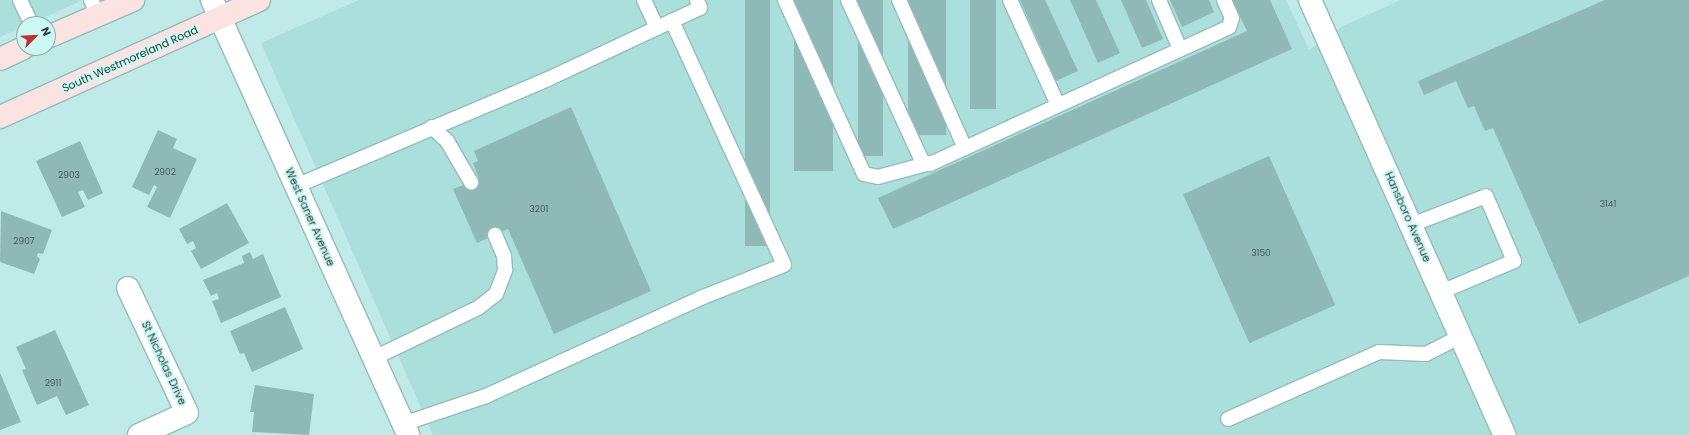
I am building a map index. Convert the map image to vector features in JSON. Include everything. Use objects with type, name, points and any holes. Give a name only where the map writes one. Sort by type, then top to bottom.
[{"type":"main road","points":[[56,32],[95,8],[133,0]]},
{"type":"main road","name":"South Westmoreland Road","points":[[0,117],[216,9],[259,0]]},
{"type":"main road","points":[[0,59],[16,52]]},
{"type":"street","name":"Hansboro Avenue","points":[[1310,0],[1505,435]]},
{"type":"street","name":"West Saner Avenue","points":[[216,9],[405,429]]},
{"type":"street","name":"St Nicholas Drive","points":[[128,288],[187,413],[139,435]]},
{"type":"lane","points":[[20,0],[27,16]]},
{"type":"lane","points":[[644,0],[657,28]]},
{"type":"lane","points":[[296,186],[548,79],[700,8],[697,0]]},
{"type":"lane","points":[[785,0],[864,174],[878,177],[926,164],[965,148],[1180,49],[1232,23],[1232,18],[1224,0]]},
{"type":"lane","points":[[848,0],[926,164]]},
{"type":"lane","points":[[899,0],[965,148]]},
{"type":"lane","points":[[1010,0],[1058,105]]},
{"type":"lane","points":[[1159,0],[1180,49]]},
{"type":"lane","points":[[405,429],[486,396],[703,297],[784,265],[672,21]]},
{"type":"lane","points":[[432,127],[447,141],[471,182]]},
{"type":"lane","points":[[1411,225],[1486,196],[1514,261],[1441,292]]},
{"type":"lane","points":[[374,358],[478,308],[496,294],[505,270],[504,256],[495,235]]},
{"type":"lane","points":[[1228,419],[1379,352],[1426,354],[1461,336]]},
{"type":"shaded area","points":[[0,0],[83,0],[47,16],[16,16],[16,30],[0,37]]},
{"type":"shaded area","points":[[359,0],[1286,0],[1309,50],[1343,26],[1401,0],[1689,0],[1689,435],[433,435],[261,43]]},
{"type":"building","points":[[745,0],[770,0],[770,246],[745,246]]},
{"type":"building","points":[[794,0],[833,0],[833,171],[794,171]]},
{"type":"building","points":[[858,0],[883,0],[883,156],[858,156]]},
{"type":"building","points":[[908,0],[946,0],[946,135],[908,135]]},
{"type":"building","points":[[970,0],[996,0],[996,109],[970,109]]},
{"type":"building","points":[[1020,0],[1045,0],[1078,71],[1056,81]]},
{"type":"building","points":[[1070,0],[1096,0],[1120,53],[1098,63]]},
{"type":"building","points":[[1121,0],[1146,0],[1163,39],[1142,48]]},
{"type":"building","points":[[1170,0],[1209,0],[1214,12],[1182,27]]},
{"type":"building","points":[[1232,0],[1270,0],[1292,49],[893,229],[878,198],[1247,31]]},
{"type":"building","points":[[1605,0],[1689,0],[1689,276],[1579,324],[1493,128],[1485,131],[1474,106],[1468,108],[1456,81],[1424,95],[1418,81]]},
{"type":"building","points":[[571,107],[651,291],[554,334],[508,229],[477,243],[453,189],[479,179],[473,163],[478,161],[474,151]]},
{"type":"building","points":[[158,130],[177,139],[173,148],[197,159],[170,218],[147,207],[157,187],[154,185],[149,195],[132,187]]},
{"type":"building","points":[[80,141],[103,193],[88,200],[83,190],[78,192],[85,207],[62,217],[36,161]]},
{"type":"building","points":[[1269,156],[1335,305],[1249,343],[1183,194]]},
{"type":"building","points":[[227,203],[249,243],[201,269],[191,251],[196,248],[193,241],[187,244],[179,229]]},
{"type":"building","points":[[1,211],[52,230],[43,254],[38,253],[37,256],[40,259],[34,274],[0,262]]},
{"type":"building","points":[[250,252],[253,259],[263,254],[281,297],[221,323],[212,301],[219,299],[217,293],[211,296],[203,280],[244,263],[242,256]]},
{"type":"building","points":[[285,307],[303,349],[252,372],[244,353],[240,354],[230,331]]},
{"type":"building","points":[[55,330],[89,405],[66,415],[57,396],[37,405],[22,370],[26,369],[16,347]]},
{"type":"building","points":[[0,373],[21,422],[0,430]]},
{"type":"building","points":[[255,385],[314,394],[309,435],[252,432],[254,412],[250,412]]}]
